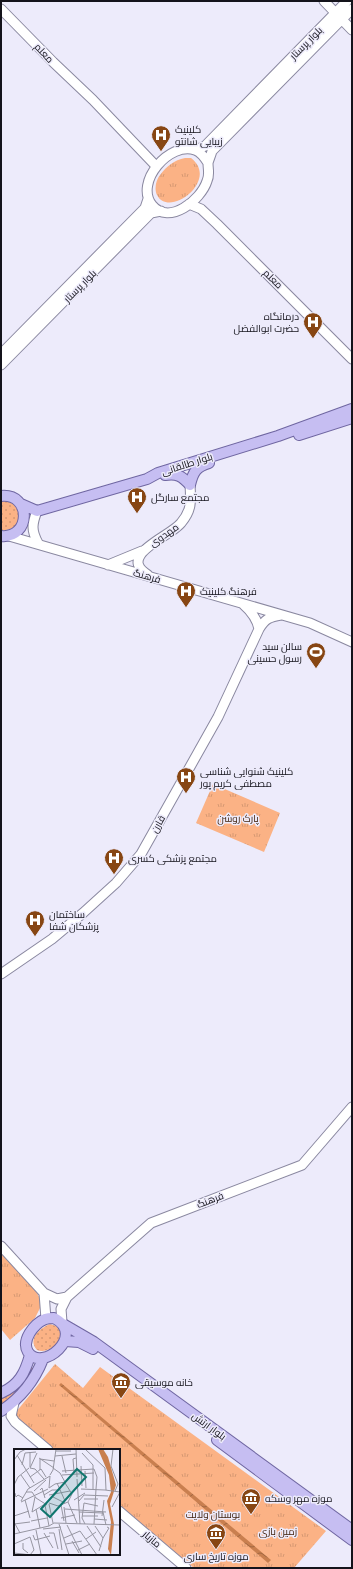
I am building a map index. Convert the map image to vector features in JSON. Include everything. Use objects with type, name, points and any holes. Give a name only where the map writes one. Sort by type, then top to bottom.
[{"type":"main road","points":[[324,1],[352,30]]},
{"type":"main road","name":"بلوار پرستار","points":[[208,163],[212,151],[339,16],[347,1]]},
{"type":"main road","name":"معلم","points":[[1,9],[93,100],[156,166]]},
{"type":"main road","name":"بلوار پرستار","points":[[196,150],[206,146],[339,16],[352,9]]},
{"type":"main road","points":[[186,149],[196,150],[203,155],[208,163],[210,172],[208,180],[201,193],[189,204],[179,210],[170,212],[161,211],[148,199],[147,190],[149,181],[156,166],[178,151],[186,149]]},
{"type":"main road","name":"معلم","points":[[201,193],[205,206],[352,353]]},
{"type":"main road","name":"بلوار پرستار","points":[[1,366],[27,333],[101,258],[145,208],[148,199]]},
{"type":"main road","name":"معلم","points":[[189,204],[201,209],[217,224],[352,359]]},
{"type":"main road","name":"بلوار پرستار","points":[[101,258],[151,213],[161,211]]},
{"type":"main road","name":"بلوار پرستار","points":[[1,354],[27,333]]},
{"type":"main road","name":"بلوار طالقانی","points":[[37,511],[147,479],[158,474],[278,436],[352,409]]},
{"type":"main road","name":"بلوار طالقانی","points":[[190,485],[192,476],[199,467],[352,418]]},
{"type":"main road","points":[[147,479],[176,474],[183,476],[190,485]]},
{"type":"main road","name":"مهدوی","points":[[152,578],[139,568],[137,560],[142,551],[181,524],[191,504],[192,497],[190,485]]},
{"type":"main road","points":[[1,496],[13,498],[21,504],[37,511],[32,526],[33,534],[38,543]]},
{"type":"main road","points":[[5,536],[20,529],[23,523],[24,517],[21,504]]},
{"type":"main road","name":"فرهنگ","points":[[5,536],[38,543],[152,578],[241,602],[281,616],[310,623],[352,642]]},
{"type":"main road","points":[[108,565],[142,551]]},
{"type":"main road","points":[[241,602],[255,617],[259,629]]},
{"type":"main road","name":"قارن","points":[[1,974],[52,939],[83,913],[116,883],[141,854],[218,717],[259,629],[265,619],[281,616]]},
{"type":"main road","name":"فرهنگ","points":[[67,1297],[151,1223],[302,1165],[352,1107]]},
{"type":"main road","points":[[1,1246],[44,1293],[57,1299],[67,1297]]},
{"type":"main road","points":[[44,1293],[46,1319]]},
{"type":"main road","points":[[62,1323],[54,1318],[46,1319],[38,1324],[27,1336],[27,1349],[30,1355],[43,1359],[54,1353],[65,1341],[67,1334],[62,1323],[61,1309],[67,1297]]},
{"type":"main road","name":"بلوار ارتش","points":[[62,1323],[94,1342],[171,1402],[349,1533]]},
{"type":"main road","name":"بلوار ارتش","points":[[65,1341],[79,1342],[91,1348],[171,1402]]},
{"type":"main road","points":[[1,1393],[15,1385],[21,1379],[30,1355]]},
{"type":"main road","points":[[38,1449],[13,1428],[1,1412],[14,1402],[38,1373],[43,1359]]},
{"type":"main road","points":[[14,1402],[11,1416],[47,1449]]},
{"type":"main road","name":"مازیار","points":[[120,1512],[176,1568]]},
{"type":"main road","name":"مازیار","points":[[120,1520],[186,1568]]},
{"type":"green space","points":[[191,158],[198,167],[200,176],[196,186],[181,200],[171,202],[163,201],[156,193],[156,185],[159,177],[171,164],[177,160]]},
{"type":"green space","points":[[1,501],[9,502],[15,506],[18,511],[18,522],[9,530],[1,530]]},
{"type":"green space","name":"پارک روشن","points":[[213,784],[280,813],[264,852],[196,823]]},
{"type":"green space","points":[[1,1251],[36,1291],[40,1299],[40,1308],[35,1318],[10,1340],[1,1329]]},
{"type":"green space","points":[[50,1324],[56,1326],[60,1331],[57,1344],[46,1351],[37,1350],[33,1342],[36,1334],[42,1328]]},
{"type":"green space","name":"بوستان ولایت","points":[[55,1364],[83,1388],[100,1367],[326,1531],[294,1568],[194,1568],[120,1506],[120,1449],[52,1449],[18,1421],[16,1412]]},
{"type":"green space","points":[[31,1368],[33,1368],[36,1372],[1,1408],[1,1395]]},
{"type":"water","points":[[61,1383],[271,1560],[268,1563],[59,1385]]},
{"type":"place","name":"کلینیک زیبایی شانتو","points":[[161,152]]},
{"type":"place","name":"درمانگاه حضرت ابوالفضل","points":[[313,339]]},
{"type":"place","name":"مجتمع سارگل","points":[[137,514]]},
{"type":"place","name":"فرهنگ کلینیک","points":[[186,608]]},
{"type":"place","name":"سالن سید رسول حسینی","points":[[316,669]]},
{"type":"place","name":"کلینیک شنوایی شناسی مصطفی کریم پور","points":[[186,794]]},
{"type":"place","name":"مجتمع پزشکی کسری","points":[[114,875]]},
{"type":"place","name":"ساختمان پزشکان شفا","points":[[35,937]]},
{"type":"place","name":"خانه موسیقی","points":[[121,1399]]},
{"type":"place","name":"موزه مهر وسکه","points":[[251,1515]]},
{"type":"place","name":"موزه تاریخ ساری","points":[[216,1550]]},
{"type":"park label","name":"زمین بازی","points":[[278,1531]]}]
